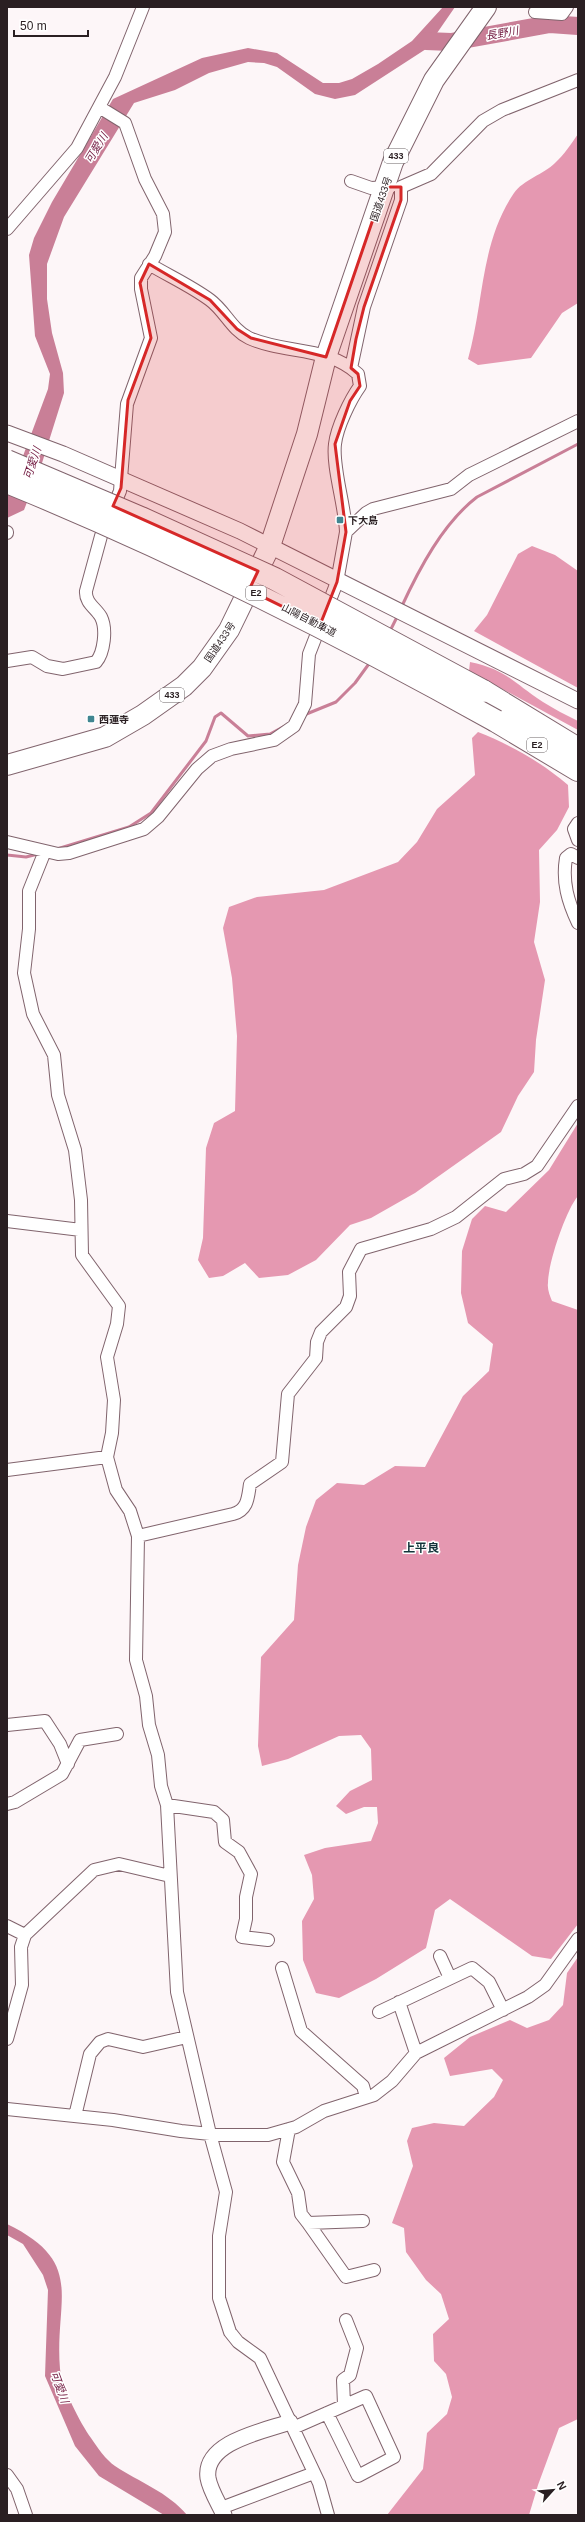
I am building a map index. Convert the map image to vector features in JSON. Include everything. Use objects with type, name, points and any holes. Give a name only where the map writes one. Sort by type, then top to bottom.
[{"type":"highway","name":"国道433号","points":[[7,765],[105,737],[143,715],[184,686],[202,668],[230,630],[307,434],[326,359],[393,187],[419,106],[434,80],[483,11]]},
{"type":"highway","name":"山陽自動車道","points":[[7,461],[141,518],[274,579],[483,691],[578,749]]},
{"type":"highway","name":"山陽自動車道","points":[[7,482],[153,545],[270,600],[382,657],[496,721],[578,770]]},
{"type":"highway","name":"国道433号","points":[[7,752],[100,725],[138,707],[167,686],[193,660],[206,643],[264,543]]},
{"type":"street","points":[[7,229],[25,206],[71,157],[102,109],[143,7]]},
{"type":"street","points":[[535,12],[562,14],[567,7]]},
{"type":"street","points":[[350,181],[371,188],[393,187],[431,174],[483,121],[502,110],[578,80]]},
{"type":"street","points":[[7,661],[32,657],[47,666],[67,669],[90,665],[100,657],[103,623],[87,599],[86,591],[101,536],[120,491],[127,404],[151,338],[140,283],[163,240],[165,223],[145,179],[123,121],[102,109]]},
{"type":"street","points":[[351,368],[364,307],[401,200],[393,187]]},
{"type":"street","points":[[7,842],[59,854],[70,853],[144,829],[158,817],[198,769],[212,756],[231,749],[274,740],[288,732],[303,712],[309,654],[337,582],[346,532],[346,511],[335,461],[335,444],[350,401],[360,386],[358,374],[351,368],[326,359],[261,342],[243,334],[210,300],[149,264]]},
{"type":"street","points":[[346,532],[373,509],[451,489],[469,475],[578,422]]},
{"type":"street","points":[[7,433],[122,480],[264,543],[337,582],[488,654],[578,701]]},
{"type":"street","points":[[578,823],[574,829],[578,840]]},
{"type":"street","points":[[45,851],[29,891],[29,929],[24,972],[33,1014],[54,1055],[58,1094],[76,1150],[81,1200],[82,1255],[88,1265],[115,1298],[119,1306],[117,1324],[107,1357],[114,1400],[112,1433],[107,1457],[116,1490],[130,1511],[138,1536],[136,1660],[146,1696],[149,1725],[167,1805],[177,1992],[210,2134],[226,2192],[219,2236],[218,2298],[230,2332],[238,2342],[260,2358],[314,2473],[328,2515]]},
{"type":"street","points":[[578,858],[571,854],[566,858],[563,872],[568,901],[578,923]]},
{"type":"street","points":[[138,1536],[240,1512],[246,1507],[250,1484],[282,1462],[288,1394],[316,1358],[317,1342],[321,1332],[346,1307],[350,1296],[349,1272],[361,1249],[431,1229],[456,1217],[504,1179],[524,1174],[537,1166],[578,1106]]},
{"type":"street","points":[[7,1220],[81,1230]]},
{"type":"street","points":[[7,1469],[107,1457]]},
{"type":"street","points":[[7,1725],[45,1721],[60,1744],[68,1764]]},
{"type":"street","points":[[7,1804],[15,1802],[59,1776],[68,1764],[80,1740],[117,1734]]},
{"type":"street","points":[[167,1805],[214,1812],[223,1820],[225,1842],[239,1852],[251,1874],[246,1897],[246,1919],[242,1937],[268,1940]]},
{"type":"street","points":[[8,2034],[22,1985],[21,1947],[25,1935],[94,1870],[119,1864],[170,1876]]},
{"type":"street","points":[[7,1926],[25,1935]]},
{"type":"street","points":[[7,2110],[75,2116],[210,2134],[264,2136],[289,2129],[324,2111],[374,2095],[392,2081],[416,2053],[503,2010],[545,1985],[578,1939]]},
{"type":"street","points":[[440,1956],[450,1978]]},
{"type":"street","points":[[282,1968],[301,2031],[363,2086],[366,2097]]},
{"type":"street","points":[[379,2012],[472,1968],[489,1982],[503,2010]]},
{"type":"street","points":[[399,2002],[416,2053]]},
{"type":"street","points":[[75,2116],[90,2054],[100,2042],[108,2039],[143,2046],[187,2036]]},
{"type":"street","points":[[289,2129],[283,2162],[298,2193],[301,2214],[346,2277],[374,2270]]},
{"type":"street","points":[[308,2223],[363,2221]]},
{"type":"street","points":[[344,2405],[343,2380],[350,2375],[358,2348],[346,2320]]},
{"type":"street","points":[[314,2473],[223,2512],[208,2479],[208,2465],[215,2453],[227,2445],[327,2413],[366,2396],[394,2457],[358,2476],[327,2413]]},
{"type":"street","points":[[7,2475],[17,2489],[26,2515]]},
{"type":"highlighted area","points":[[384,187],[401,187],[401,200],[364,307],[356,339],[351,368],[358,374],[360,386],[350,401],[335,444],[346,532],[337,582],[320,625],[249,590],[258,571],[113,506],[121,488],[128,400],[151,338],[140,283],[149,264],[210,300],[237,329],[251,338],[326,357]]},
{"type":"shaded area","points":[[578,134],[578,303],[562,313],[531,358],[478,365],[468,359],[489,253],[503,212],[518,188],[555,163]]},
{"type":"shaded area","points":[[532,546],[555,555],[578,571],[578,688],[474,631],[487,615],[518,554]]},
{"type":"shaded area","points":[[470,662],[493,669],[510,678],[543,702],[578,721],[578,730],[469,671]]},
{"type":"shaded area","points":[[478,732],[525,755],[568,785],[569,807],[557,830],[539,850],[540,902],[534,942],[545,980],[536,1040],[534,1072],[518,1096],[501,1132],[415,1193],[371,1218],[350,1225],[316,1260],[288,1275],[259,1278],[245,1263],[223,1276],[209,1278],[198,1260],[203,1238],[206,1148],[214,1123],[235,1111],[237,1036],[232,978],[223,928],[229,907],[257,897],[324,890],[398,862],[417,842],[437,809],[475,775],[472,738]]},
{"type":"shaded area","points":[[578,1123],[578,1196],[568,1213],[558,1237],[551,1263],[548,1285],[552,1301],[578,1310],[578,1924],[551,1959],[532,1956],[450,1899],[435,1910],[426,1948],[376,1979],[339,1998],[316,1993],[303,1960],[302,1921],[314,1899],[312,1875],[304,1855],[325,1848],[371,1841],[378,1823],[377,1807],[364,1807],[346,1814],[336,1806],[350,1791],[372,1780],[371,1749],[361,1735],[339,1736],[288,1759],[262,1766],[258,1746],[261,1657],[294,1620],[298,1565],[306,1527],[316,1500],[337,1483],[364,1485],[395,1466],[425,1467],[463,1396],[489,1371],[493,1344],[468,1323],[461,1293],[462,1251],[472,1219],[485,1206],[506,1212],[549,1170]]},
{"type":"shaded area","points":[[578,1957],[578,2419],[559,2428],[538,2485],[529,2515],[387,2515],[423,2469],[427,2433],[447,2414],[452,2397],[446,2374],[434,2361],[433,2334],[449,2319],[441,2294],[426,2280],[406,2252],[404,2228],[392,2223],[413,2166],[407,2141],[412,2128],[434,2123],[464,2126],[494,2097],[503,2080],[492,2069],[450,2076],[444,2058],[470,2037],[510,2020],[527,2028],[549,2020],[563,2005],[567,1973]]},
{"type":"water","name":"可愛川","points":[[443,7],[455,7],[426,49],[355,95],[335,99],[315,94],[277,67],[264,63],[248,62],[209,73],[175,90],[134,103],[64,217],[47,264],[47,299],[52,333],[63,373],[64,393],[42,463],[24,510],[7,518],[7,496],[19,474],[23,456],[48,389],[50,374],[35,336],[29,255],[34,238],[52,202],[113,99],[202,58],[248,48],[277,53],[323,83],[339,83],[352,79],[378,64],[412,41]]},
{"type":"water","name":"可愛川","points":[[7,2224],[32,2239],[48,2253],[57,2269],[61,2285],[62,2303],[59,2344],[61,2377],[77,2414],[87,2431],[108,2460],[124,2472],[171,2500],[187,2515],[164,2515],[99,2476],[75,2446],[45,2376],[48,2290],[43,2275],[23,2244],[7,2235]]},
{"type":"waterway","name":"長野川","points":[[426,41],[451,42],[550,24],[578,26]]},
{"type":"waterway","points":[[401,608],[433,548],[453,520],[465,508],[477,497],[578,444]]},
{"type":"waterway","points":[[390,631],[398,615]]},
{"type":"waterway","points":[[304,715],[336,702],[355,683],[371,661]]},
{"type":"waterway","points":[[57,849],[129,827],[151,813],[206,741],[215,717],[221,713],[248,736],[270,734],[283,727]]},
{"type":"waterway","points":[[7,855],[26,857],[38,854]]},
{"type":"place","name":"下大島","points":[[340,520]]},
{"type":"place","name":"西蓮寺","points":[[91,719]]},
{"type":"district","name":"上平良","points":[[421,1548]]}]
